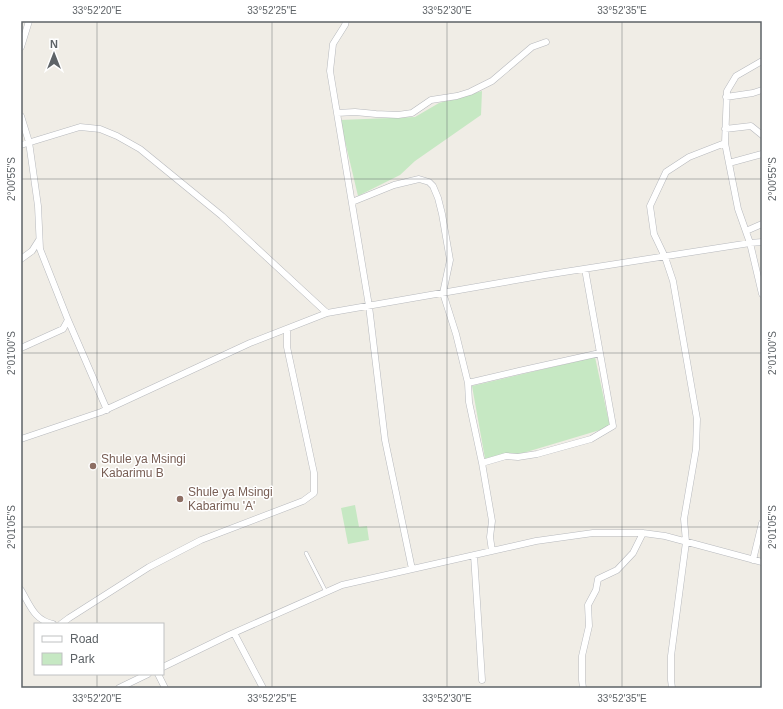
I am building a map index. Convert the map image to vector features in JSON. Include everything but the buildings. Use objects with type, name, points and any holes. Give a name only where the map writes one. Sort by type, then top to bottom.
[{"type":"street","points":[[21,47],[29,21]]},
{"type":"street","points":[[346,21],[333,44],[330,71],[369,306],[386,440],[412,568]]},
{"type":"street","points":[[337,113],[355,112],[398,115],[412,113],[431,100],[457,96],[470,92],[492,81],[532,47],[546,42]]},
{"type":"street","points":[[762,61],[736,76],[727,91],[725,129],[725,143],[738,209],[750,243],[762,294]]},
{"type":"street","points":[[726,97],[753,93],[762,90]]},
{"type":"street","points":[[21,116],[29,142],[38,206],[40,249],[68,320],[107,410]]},
{"type":"street","points":[[725,129],[751,126],[762,135]]},
{"type":"street","points":[[21,146],[29,142],[80,128],[100,129],[117,136],[140,149],[222,216],[327,313]]},
{"type":"street","points":[[672,688],[671,656],[686,542],[684,519],[696,449],[697,419],[673,281],[665,257],[654,234],[650,206],[666,172],[689,157],[725,143]]},
{"type":"street","points":[[729,163],[762,154]]},
{"type":"street","points":[[352,202],[394,185],[419,179],[429,182],[433,186],[438,198],[450,260],[443,293],[456,334],[468,383],[469,402],[492,521],[490,537],[492,551]]},
{"type":"street","points":[[746,231],[762,224]]},
{"type":"street","points":[[21,259],[32,251],[40,240]]},
{"type":"street","points":[[21,439],[107,410],[250,342],[327,313],[585,269],[762,242]]},
{"type":"street","points":[[482,464],[506,456],[518,457],[537,454],[591,439],[613,426],[585,269]]},
{"type":"street","points":[[21,348],[63,329],[68,320]]},
{"type":"street","points":[[62,623],[155,563],[201,540],[303,501],[314,493],[314,473],[287,347],[287,328]]},
{"type":"street","points":[[468,383],[600,353]]},
{"type":"street","points":[[753,560],[762,523]]},
{"type":"street","points":[[164,667],[234,633],[342,585],[536,541],[593,533],[643,533],[665,536],[762,562]]},
{"type":"street","points":[[583,688],[582,656],[589,626],[588,605],[596,590],[598,579],[616,570],[633,553],[643,533]]},
{"type":"street","points":[[474,555],[482,680]]},
{"type":"street","points":[[21,590],[35,614],[44,622],[48,623]]},
{"type":"street","points":[[234,633],[263,688]]},
{"type":"street","points":[[119,688],[146,675]]},
{"type":"street","points":[[158,675],[165,688]]},
{"type":"lane","points":[[306,553],[326,592]]},
{"type":"green space","points":[[482,91],[481,115],[415,161],[400,175],[358,196],[340,120],[415,117],[439,103]]},
{"type":"green space","points":[[595,357],[610,427],[486,464],[472,386]]},
{"type":"green space","points":[[355,505],[359,527],[367,526],[369,540],[348,544],[341,508]]},
{"type":"place","name":"Shule ya Msingi Kabarimu B","points":[[93,466]]},
{"type":"place","name":"Shule ya Msingi Kabarimu 'A'","points":[[180,499]]}]
